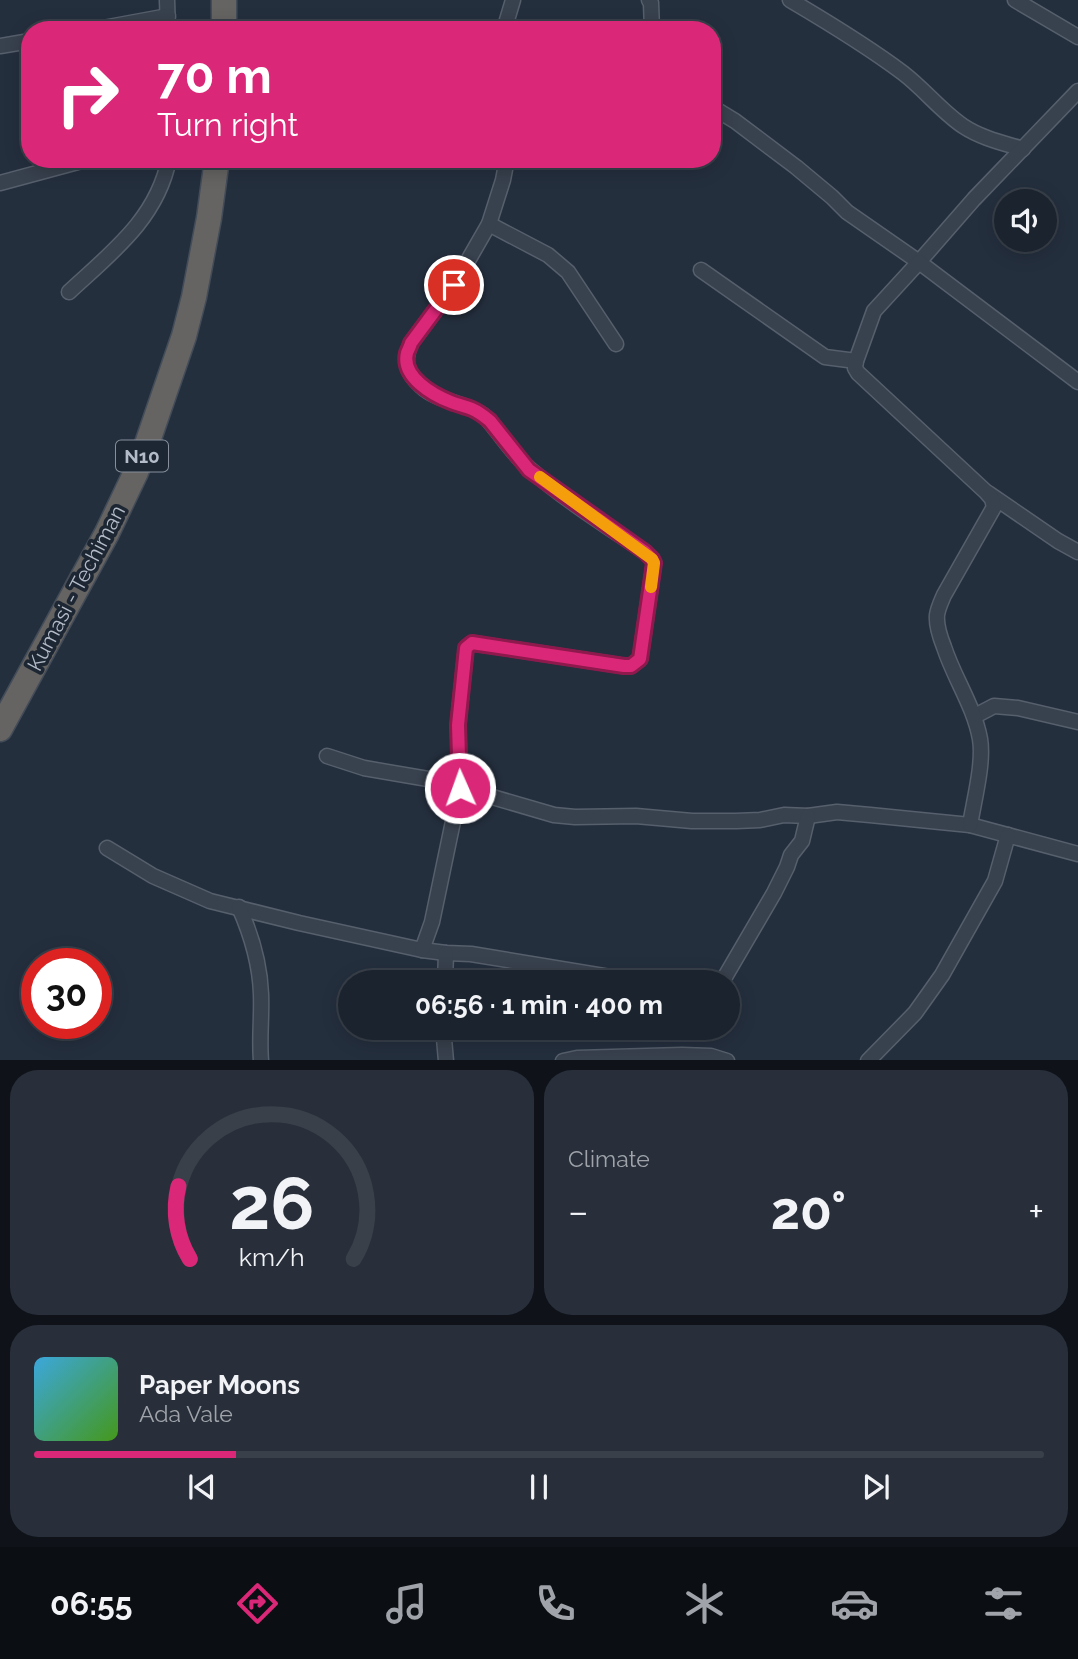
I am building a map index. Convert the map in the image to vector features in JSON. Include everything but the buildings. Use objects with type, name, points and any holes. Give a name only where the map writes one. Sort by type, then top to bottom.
[{"type":"highway","points":[[224,0],[224,21]]},
{"type":"highway","name":"Kumasi - Techiman","points":[[0,729],[107,533],[148,441],[194,297],[216,168]]},
{"type":"street","points":[[167,0],[168,21]]},
{"type":"street","points":[[507,21],[513,0]]},
{"type":"street","points":[[649,0],[652,21]]},
{"type":"street","points":[[790,0],[871,49],[962,125],[990,139],[1023,149]]},
{"type":"street","points":[[1015,0],[1078,37]]},
{"type":"street","points":[[0,46],[21,42]]},
{"type":"street","points":[[970,825],[981,757],[980,741],[975,716],[950,666],[936,619],[944,595],[994,507],[992,499],[985,491],[858,373],[855,368],[856,361],[874,311],[974,199],[1078,91]]},
{"type":"street","points":[[721,112],[796,167],[847,212],[919,262],[1078,382]]},
{"type":"street","points":[[0,183],[56,168]]},
{"type":"street","points":[[68,292],[128,237],[158,195],[167,168]]},
{"type":"street","points":[[422,950],[432,922],[460,788],[458,725],[466,648],[472,643],[566,659],[631,666],[640,659],[654,563],[645,552],[529,470],[483,415],[430,392],[422,387],[408,370],[407,353],[411,343],[454,285],[489,224],[505,168]]},
{"type":"street","points":[[489,224],[548,255],[568,272],[616,344]]},
{"type":"street","points":[[701,270],[825,357],[856,361]]},
{"type":"street","points":[[985,491],[1078,552]]},
{"type":"street","points":[[975,716],[994,706],[1018,708],[1078,722]]},
{"type":"street","points":[[327,756],[364,768],[413,776],[460,788],[554,815],[736,821],[837,812],[970,825],[1078,854]]},
{"type":"street","points":[[729,970],[774,892],[791,855],[802,841],[808,816]]},
{"type":"street","points":[[868,1060],[915,1013],[942,975],[995,881],[1008,835]]},
{"type":"street","points":[[107,848],[153,876],[210,901],[422,950],[471,954],[568,970]]},
{"type":"street","points":[[239,907],[259,973],[261,1060]]},
{"type":"street","points":[[445,970],[446,953]]},
{"type":"street","points":[[444,1040],[446,1060]]},
{"type":"street","points":[[563,1060],[682,1055],[711,1056],[727,1060]]},
{"type":"slow traffic","points":[[540,477],[645,552],[654,563],[651,587]]},
{"type":"route","points":[[454,285],[411,343],[406,362],[408,370],[422,387],[483,415],[529,470],[645,552],[654,563],[640,659],[631,666],[566,659],[472,643],[466,648],[458,725],[460,788]]}]
